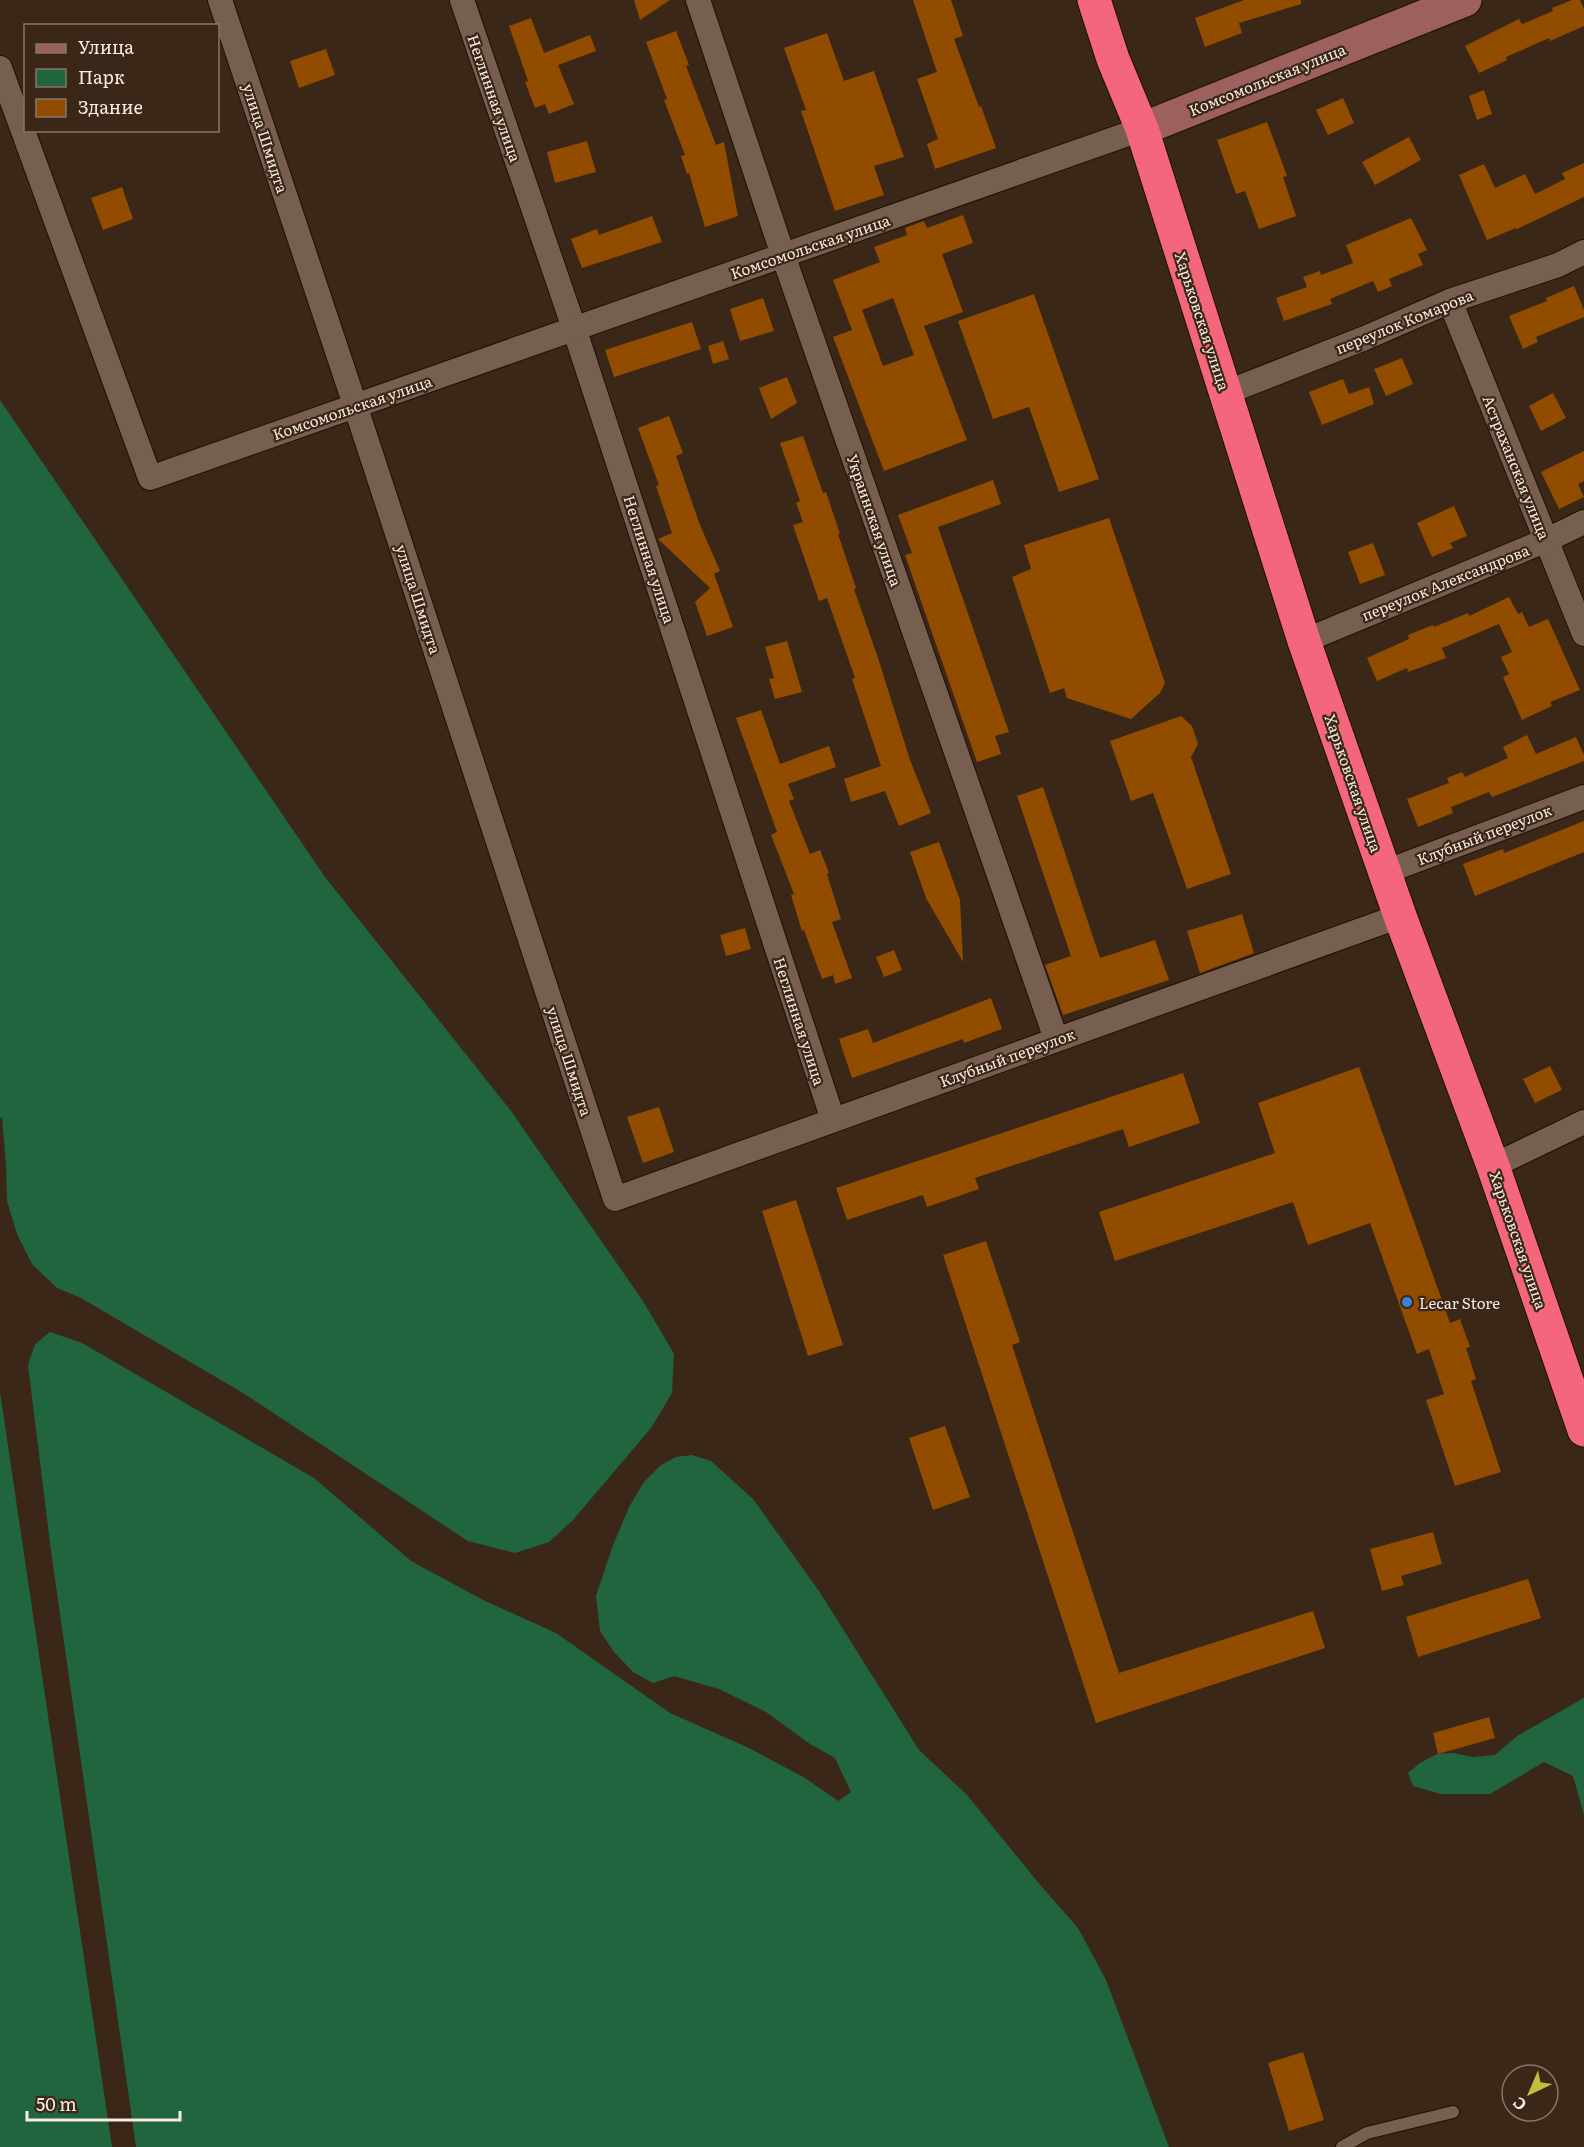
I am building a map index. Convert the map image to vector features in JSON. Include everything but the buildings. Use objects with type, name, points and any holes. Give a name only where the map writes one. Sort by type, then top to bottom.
[{"type":"highway","name":"Харьковская улица","points":[[1094,0],[1113,59],[1142,129],[1304,641],[1400,916],[1493,1166],[1584,1430]]},
{"type":"highway","name":"Харьковская улица","points":[[1118,0],[1134,50],[1142,129]]},
{"type":"main road","name":"Комсомольская улица","points":[[1142,129],[1465,0]]},
{"type":"street","name":"улица Шмидта","points":[[220,0],[356,405],[615,1199]]},
{"type":"street","name":"Неглинная улица","points":[[462,0],[574,328],[833,1120]]},
{"type":"street","name":"Украинская улица","points":[[698,0],[783,255],[1056,1040]]},
{"type":"street","name":"Комсомольская улица","points":[[0,68],[150,478],[1142,129]]},
{"type":"street","name":"переулок Комарова","points":[[1226,393],[1365,338],[1450,301],[1558,265],[1584,252]]},
{"type":"street","name":"Астраханская улица","points":[[1450,301],[1584,634]]},
{"type":"street","name":"переулок Александрова","points":[[1304,641],[1547,540],[1584,522]]},
{"type":"street","name":"Клубный переулок","points":[[1385,872],[1584,797]]},
{"type":"street","name":"Клубный переулок","points":[[615,1199],[1400,916]]},
{"type":"street","points":[[1493,1166],[1584,1122]]},
{"type":"lane","points":[[1342,2147],[1366,2133],[1453,2112]]},
{"type":"green space","points":[[0,400],[325,877],[511,1111],[643,1301],[674,1354],[672,1393],[651,1428],[573,1520],[549,1542],[515,1553],[468,1541],[243,1393],[81,1298],[57,1288],[32,1264],[17,1234],[7,1201],[2,1117],[0,1119]]},
{"type":"green space","points":[[50,1332],[82,1343],[314,1478],[411,1561],[483,1600],[556,1633],[670,1713],[749,1748],[805,1778],[838,1801],[851,1792],[835,1758],[810,1744],[766,1712],[719,1689],[674,1676],[653,1683],[633,1672],[614,1652],[600,1631],[596,1596],[629,1507],[644,1482],[661,1465],[676,1457],[692,1455],[711,1461],[753,1499],[819,1591],[919,1750],[967,1795],[1078,1928],[1106,1980],[1169,2147],[136,2147],[51,1551],[28,1365],[35,1344]]},
{"type":"green space","points":[[0,1392],[112,2147],[0,2147]]},
{"type":"green space","points":[[1584,1698],[1584,1815],[1573,1776],[1544,1762],[1490,1794],[1441,1794],[1413,1786],[1408,1773],[1437,1754],[1453,1753],[1473,1757],[1495,1755],[1517,1736]]},
{"type":"place","name":"Lecar Store","points":[[1407,1302]]}]
